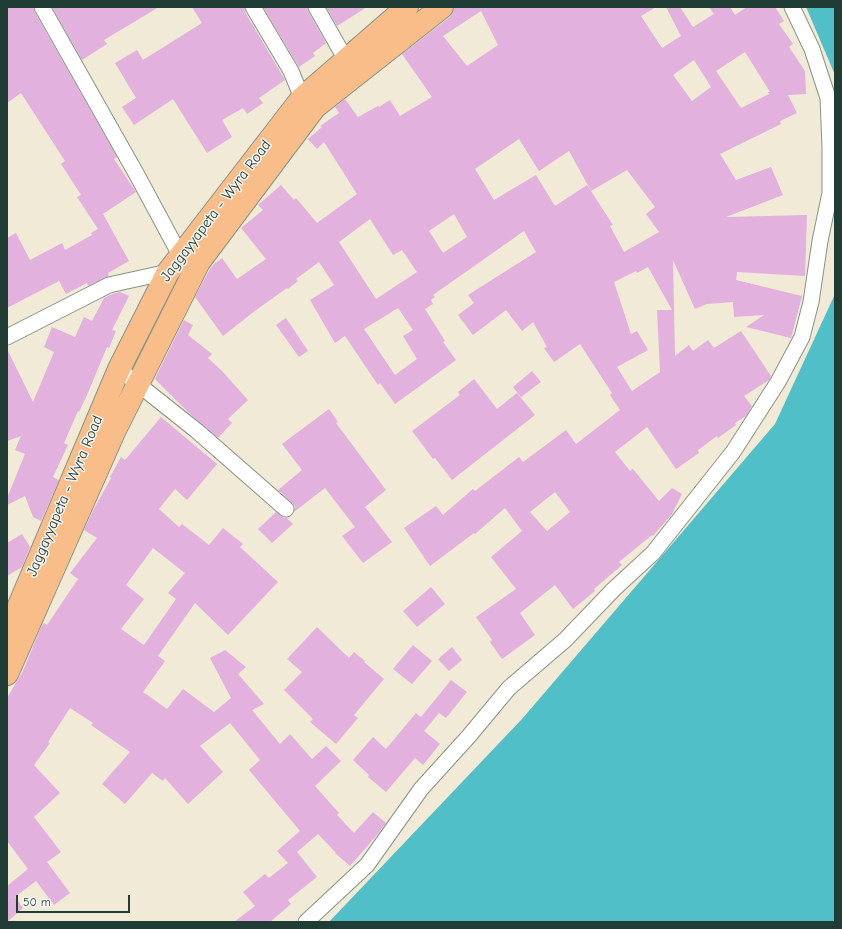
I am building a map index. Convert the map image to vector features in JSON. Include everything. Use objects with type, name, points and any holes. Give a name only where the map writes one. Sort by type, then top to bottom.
[{"type":"main road","name":"Jaggayyapeta - Wyra Road","points":[[7,634],[12,606],[119,369],[174,263],[302,98],[408,7]]},
{"type":"main road","points":[[7,674],[114,432],[199,262],[316,108],[442,7]]},
{"type":"street","points":[[7,337],[109,285],[174,263],[137,174],[42,7]]},
{"type":"street","points":[[252,7],[291,71],[302,98]]},
{"type":"street","points":[[316,7],[346,60]]},
{"type":"street","points":[[306,922],[367,865],[421,789],[469,736],[509,688],[564,640],[653,552],[733,452],[778,382],[802,337],[811,302],[820,240],[830,193],[830,147],[828,98],[812,48],[792,7]]},
{"type":"street","points":[[119,369],[197,431],[286,509]]},
{"type":"water","points":[[806,7],[835,7],[835,75]]},
{"type":"water","points":[[835,294],[835,922],[329,922],[522,719],[775,424]]},
{"type":"building","points":[[7,7],[33,7],[117,157],[114,159],[136,192],[103,214],[129,261],[108,273],[109,276],[88,286],[87,283],[66,294],[59,281],[7,308],[7,238],[16,233],[30,260],[62,243],[65,250],[92,235],[91,233],[98,229],[77,197],[81,195],[61,164],[65,161],[21,93],[7,103]]},
{"type":"building","points":[[52,7],[159,7],[104,40],[107,44],[82,60]]},
{"type":"building","points":[[192,7],[244,7],[245,12],[285,80],[259,98],[263,103],[247,114],[243,108],[222,120],[232,137],[207,153],[173,99],[134,125],[122,107],[136,98],[115,63],[137,50],[143,60],[202,23]]},
{"type":"building","points":[[263,7],[307,7],[326,43],[313,53],[315,56],[299,67]]},
{"type":"building","points":[[326,7],[367,7],[337,26]]},
{"type":"building","points":[[454,7],[656,7],[641,16],[662,48],[681,36],[666,7],[680,7],[693,27],[714,14],[709,7],[730,7],[735,15],[747,7],[775,7],[784,21],[779,24],[793,44],[789,47],[805,71],[806,94],[788,95],[797,113],[780,121],[781,124],[720,154],[736,180],[771,167],[783,195],[726,217],[807,215],[805,276],[737,272],[736,280],[802,296],[791,338],[746,327],[764,315],[734,317],[733,302],[707,304],[695,309],[673,260],[675,356],[689,345],[693,351],[708,340],[714,348],[741,331],[771,376],[769,380],[744,396],[752,406],[746,416],[735,423],[736,425],[718,438],[717,436],[698,450],[699,453],[676,469],[647,427],[615,452],[630,471],[633,469],[659,501],[672,488],[682,494],[672,514],[653,536],[652,535],[619,562],[622,565],[594,589],[595,591],[573,609],[555,585],[520,613],[535,635],[502,659],[490,642],[492,640],[476,617],[516,589],[491,557],[522,531],[505,508],[475,534],[474,533],[430,566],[404,528],[436,506],[443,515],[473,489],[475,491],[519,457],[523,462],[566,430],[576,444],[620,410],[610,395],[612,393],[580,344],[554,362],[544,348],[547,347],[533,322],[522,331],[506,310],[473,335],[458,315],[474,303],[468,295],[536,252],[524,231],[433,295],[435,297],[431,300],[433,304],[425,309],[445,341],[443,342],[456,360],[395,404],[380,383],[378,385],[345,336],[335,343],[310,300],[334,285],[319,262],[296,279],[298,281],[288,289],[287,288],[256,310],[223,336],[195,297],[210,269],[222,258],[237,279],[266,259],[241,228],[263,210],[258,205],[281,185],[294,200],[296,198],[317,223],[357,194],[324,142],[317,149],[308,139],[322,127],[320,126],[339,113],[335,107],[345,99],[358,117],[390,100],[400,116],[432,97],[402,54],[450,17]],"holes":[[[481,11],[498,45],[467,66],[443,36]],[[745,52],[770,92],[768,92],[769,94],[741,108],[716,71]],[[694,60],[711,87],[692,101],[673,75]],[[519,139],[539,171],[569,151],[591,191],[627,170],[655,207],[646,214],[659,232],[624,252],[610,226],[613,225],[587,185],[555,206],[536,175],[494,200],[475,169]],[[454,214],[467,237],[443,253],[429,231]],[[370,219],[393,255],[402,250],[417,272],[376,299],[339,242]],[[648,267],[672,310],[657,310],[660,372],[632,391],[617,367],[648,350],[637,331],[631,334],[614,282],[636,271],[637,273]],[[398,308],[413,330],[403,336],[417,359],[395,375],[364,329]],[[555,492],[570,512],[547,531],[530,512]]]},
{"type":"building","points":[[120,292],[129,296],[112,330],[116,331],[109,348],[107,347],[87,395],[79,412],[78,411],[64,443],[68,445],[53,477],[59,480],[41,521],[33,517],[25,496],[7,505],[7,498],[25,454],[15,450],[21,436],[7,441],[7,349],[33,402],[54,352],[44,347],[52,327],[75,337],[84,317],[92,321],[104,298]]},
{"type":"building","points":[[286,318],[308,351],[299,357],[276,325]]},
{"type":"building","points":[[184,320],[193,325],[188,335],[212,354],[208,358],[248,400],[228,419],[232,423],[218,438],[188,412],[155,379]]},
{"type":"building","points":[[532,371],[541,382],[521,397],[513,387]]},
{"type":"building","points":[[474,379],[497,409],[517,393],[535,415],[452,480],[435,458],[433,459],[412,431],[460,395],[458,392]]},
{"type":"building","points":[[329,409],[338,422],[336,423],[386,490],[365,507],[392,542],[363,563],[342,536],[355,527],[325,488],[294,512],[295,506],[278,490],[302,470],[282,444]]},
{"type":"building","points":[[161,417],[217,464],[187,500],[175,489],[159,509],[179,527],[182,524],[209,545],[223,528],[243,544],[240,547],[278,582],[228,635],[195,603],[158,656],[165,661],[143,692],[167,709],[183,689],[214,712],[231,698],[210,658],[225,650],[246,667],[238,674],[264,704],[252,710],[280,744],[290,734],[312,759],[326,746],[341,761],[315,786],[339,813],[337,815],[354,833],[373,812],[386,823],[350,866],[335,853],[318,834],[297,852],[317,877],[288,900],[291,904],[270,922],[234,922],[255,906],[243,892],[265,874],[269,878],[288,863],[277,851],[300,831],[249,770],[260,760],[230,723],[200,746],[223,772],[188,804],[165,778],[163,781],[152,773],[125,804],[102,784],[130,752],[91,725],[93,723],[70,708],[48,742],[50,743],[34,765],[60,793],[34,817],[61,852],[47,862],[70,893],[54,905],[36,881],[15,897],[23,908],[7,922],[7,886],[28,869],[7,841],[7,698],[23,671],[42,625],[44,623],[47,625],[78,579],[70,573],[97,538],[84,530],[121,457],[125,460]],"holes":[[[153,548],[185,573],[168,593],[176,599],[144,645],[121,629],[144,599],[126,585]]]},
{"type":"building","points":[[276,512],[284,518],[287,518],[293,524],[272,543],[258,529]]},
{"type":"building","points":[[22,534],[30,547],[22,567],[7,576],[7,543]]},
{"type":"building","points":[[431,587],[445,604],[417,627],[403,611]]},
{"type":"building","points":[[317,627],[349,658],[354,652],[384,679],[354,715],[358,718],[336,744],[310,722],[313,719],[284,690],[302,672],[287,659]]},
{"type":"building","points":[[413,645],[432,661],[412,684],[393,669]]},
{"type":"building","points":[[452,647],[462,660],[449,671],[438,659]]},
{"type":"building","points":[[451,680],[467,692],[446,718],[439,713],[424,731],[440,744],[423,765],[415,758],[386,792],[368,777],[369,775],[353,760],[373,737],[386,749],[416,713],[421,717]]}]
